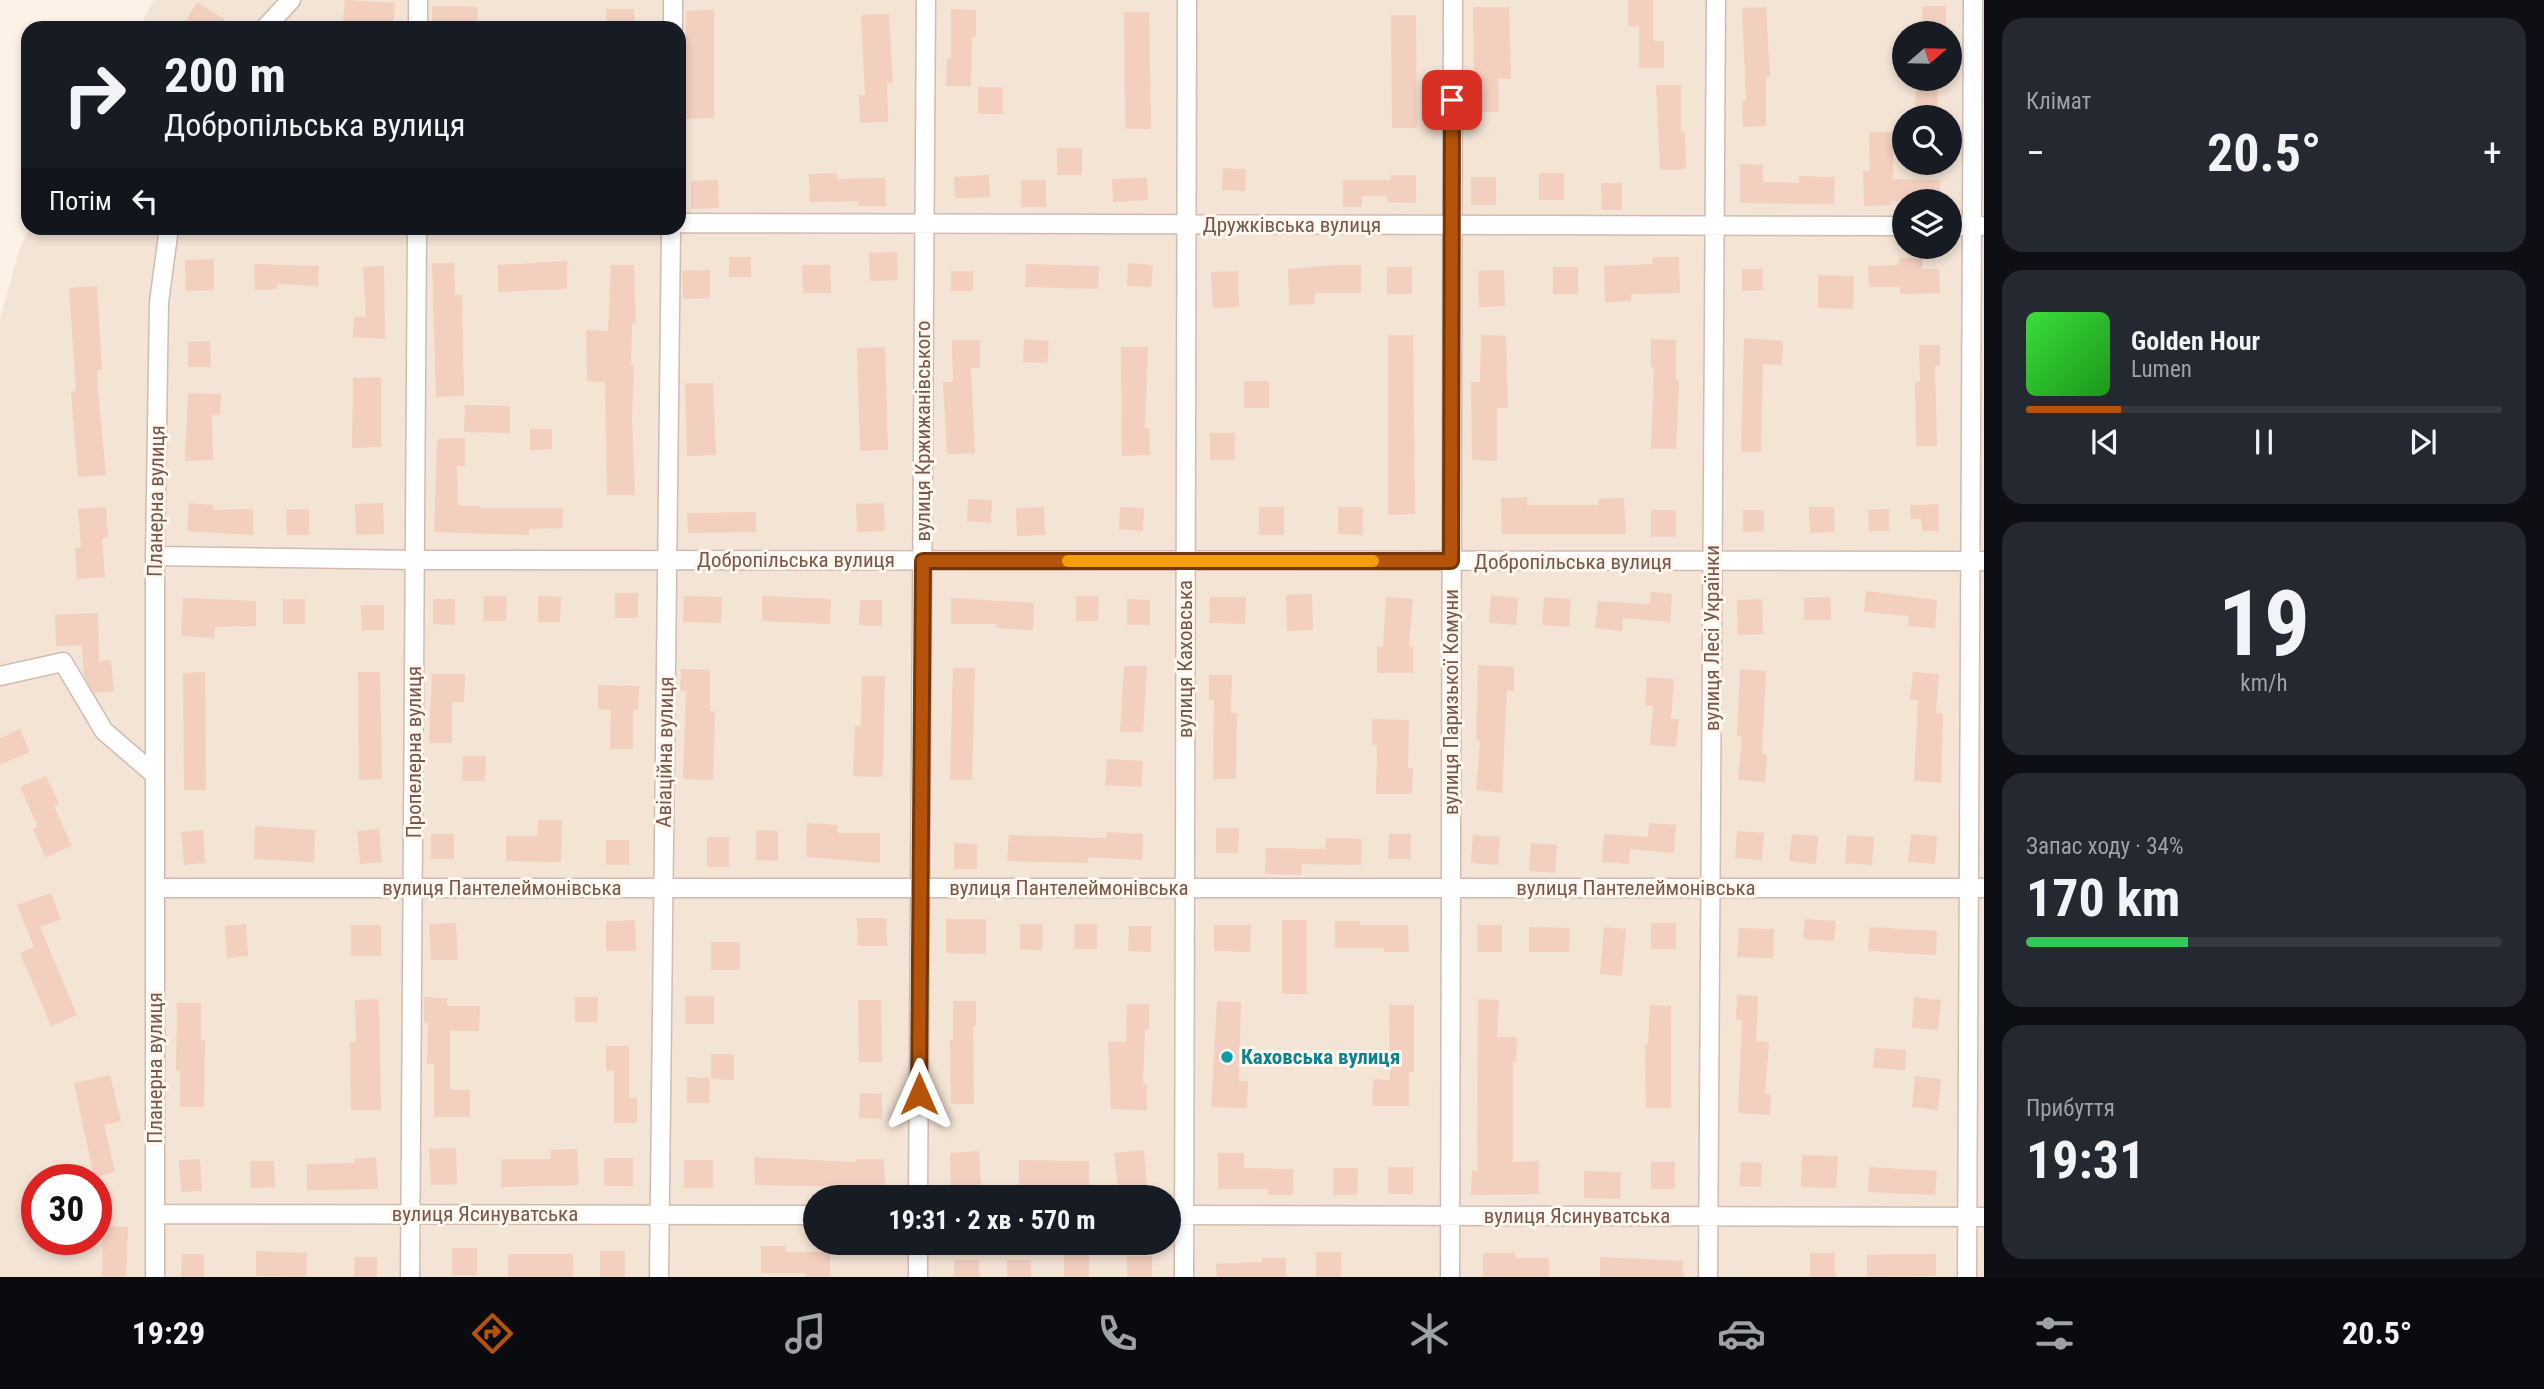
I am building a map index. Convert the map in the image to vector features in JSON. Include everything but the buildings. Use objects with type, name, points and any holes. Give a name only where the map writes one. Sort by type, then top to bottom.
[{"type":"street","points":[[272,21],[291,0]]},
{"type":"street","points":[[418,0],[418,21]]},
{"type":"street","points":[[673,0],[673,21]]},
{"type":"street","name":"вулиця Кржижанівського","points":[[918,1185],[926,0]]},
{"type":"street","name":"вулиця Каховська","points":[[1178,1185],[1185,888],[1187,0]]},
{"type":"street","name":"вулиця Паризької Комуни","points":[[1450,1277],[1452,0]]},
{"type":"street","name":"вулиця Лесі Українки","points":[[1708,1277],[1716,0]]},
{"type":"street","points":[[1967,1277],[1976,1216],[1978,226],[1973,0]]},
{"type":"street","name":"Дружківська вулиця","points":[[686,223],[1892,226]]},
{"type":"street","name":"Планерна вулиця","points":[[155,1277],[155,556],[159,302],[168,235]]},
{"type":"street","name":"Пропелерна вулиця","points":[[410,1277],[417,235]]},
{"type":"street","name":"Авіаційна вулиця","points":[[659,1277],[671,235]]},
{"type":"street","name":"Добропільська вулиця","points":[[155,556],[415,560],[1977,560]]},
{"type":"street","points":[[0,676],[64,662],[104,731],[155,775]]},
{"type":"street","name":"вулиця Пантелеймонівська","points":[[155,888],[1976,888]]},
{"type":"street","name":"вулиця Ясинуватська","points":[[155,1214],[803,1215]]},
{"type":"street","name":"вулиця Ясинуватська","points":[[1181,1215],[1976,1216]]},
{"type":"street","name":"вулиця Каховська","points":[[1181,1250],[1184,1277]]},
{"type":"street","points":[[918,1255],[918,1277]]},
{"type":"shaded area","points":[[154,0],[1984,0],[1984,1277],[0,1277],[0,319],[20,247],[26,235],[686,235],[686,21],[143,21]]},
{"type":"slow traffic","points":[[1068,561],[1373,561]]},
{"type":"place","name":"Каховська вулиця","points":[[1227,1057]]},
{"type":"route","points":[[919,1094],[923,561],[1451,561],[1452,100]]}]
